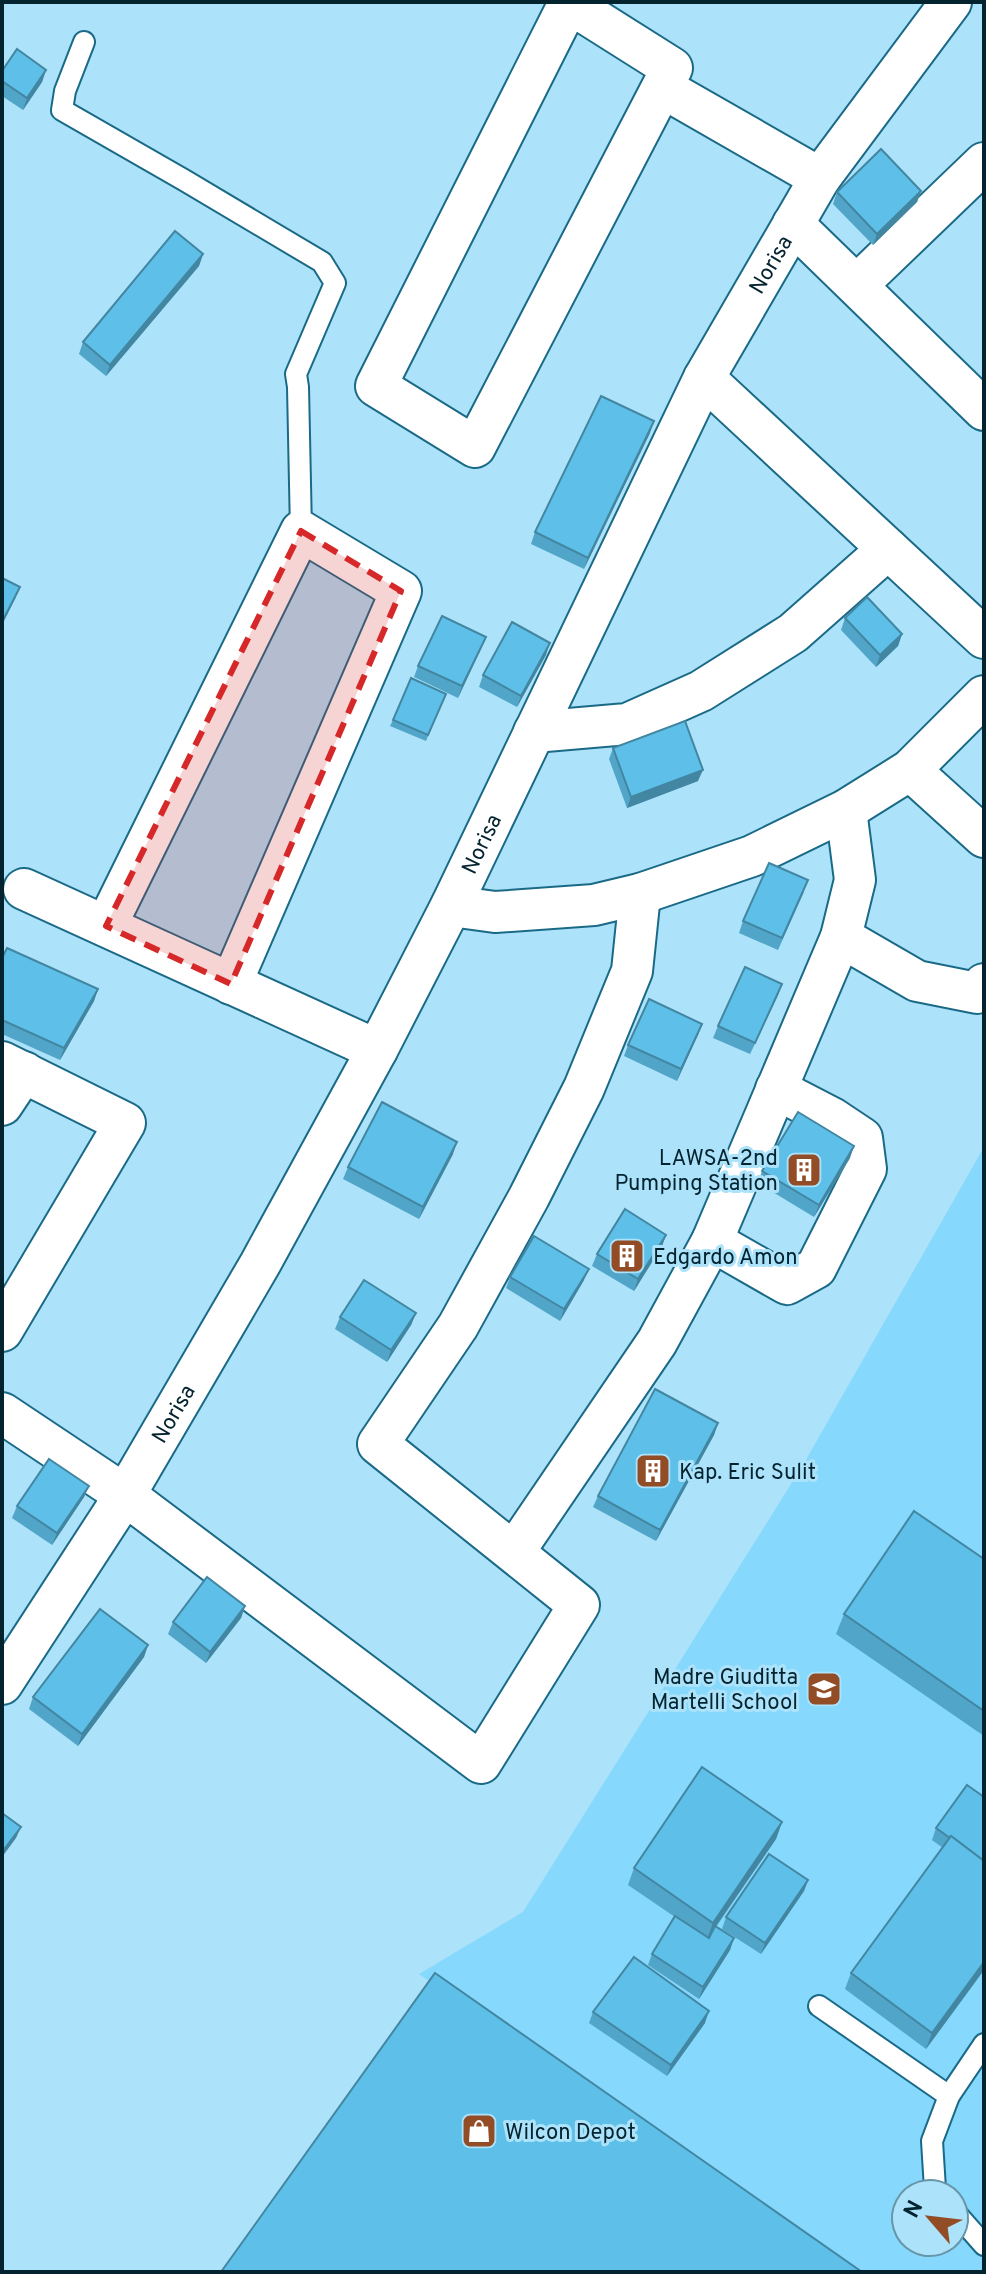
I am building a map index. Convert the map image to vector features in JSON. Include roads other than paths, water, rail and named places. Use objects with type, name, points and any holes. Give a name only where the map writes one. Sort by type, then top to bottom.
[{"type":"street","points":[[569,3],[672,68],[663,88],[475,447],[376,386],[569,3]]},
{"type":"street","name":"Norisa","points":[[2,1684],[125,1495],[260,1264],[377,1050],[451,906],[704,378],[820,178],[937,7]]},
{"type":"street","points":[[663,88],[820,178]]},
{"type":"street","points":[[857,285],[984,163]]},
{"type":"street","points":[[793,224],[984,410]]},
{"type":"street","points":[[704,378],[984,638]]},
{"type":"street","points":[[106,926],[301,531],[401,591],[231,984]]},
{"type":"street","points":[[534,732],[627,724],[701,691],[793,633],[888,549]]},
{"type":"street","points":[[451,906],[495,912],[594,905],[640,894],[752,856],[846,810],[910,770],[984,696]]},
{"type":"street","points":[[910,770],[984,837]]},
{"type":"street","points":[[514,1552],[657,1342],[712,1241],[841,937],[855,880],[846,810]]},
{"type":"street","points":[[24,889],[377,1050]]},
{"type":"street","points":[[2,1413],[125,1495],[481,1763],[579,1605],[378,1444],[458,1326],[584,1088],[632,971],[640,894]]},
{"type":"street","points":[[841,937],[917,981],[977,993],[984,984]]},
{"type":"street","points":[[2,1105],[13,1067],[125,1123],[2,1331]]},
{"type":"street","points":[[712,1241],[787,1284],[816,1268],[866,1169],[862,1138],[832,1118],[776,1089]]},
{"type":"lane","points":[[84,42],[65,91],[62,110],[322,262],[335,283],[296,374],[301,531]]},
{"type":"lane","points":[[819,2006],[949,2096]]},
{"type":"lane","points":[[934,2178],[932,2141],[949,2096],[984,2044]]},
{"type":"lane","points":[[970,2229],[984,2245]]},
{"type":"place","name":"LAWSA-2nd Pumping Station","points":[[804,1170]]},
{"type":"place","name":"Edgardo Amon","points":[[627,1256]]},
{"type":"place","name":"Kap. Eric Sulit","points":[[653,1471]]},
{"type":"place","name":"Madre Giuditta Martelli School","points":[[824,1689]]},
{"type":"place","name":"Wilcon Depot","points":[[479,2131]]}]
